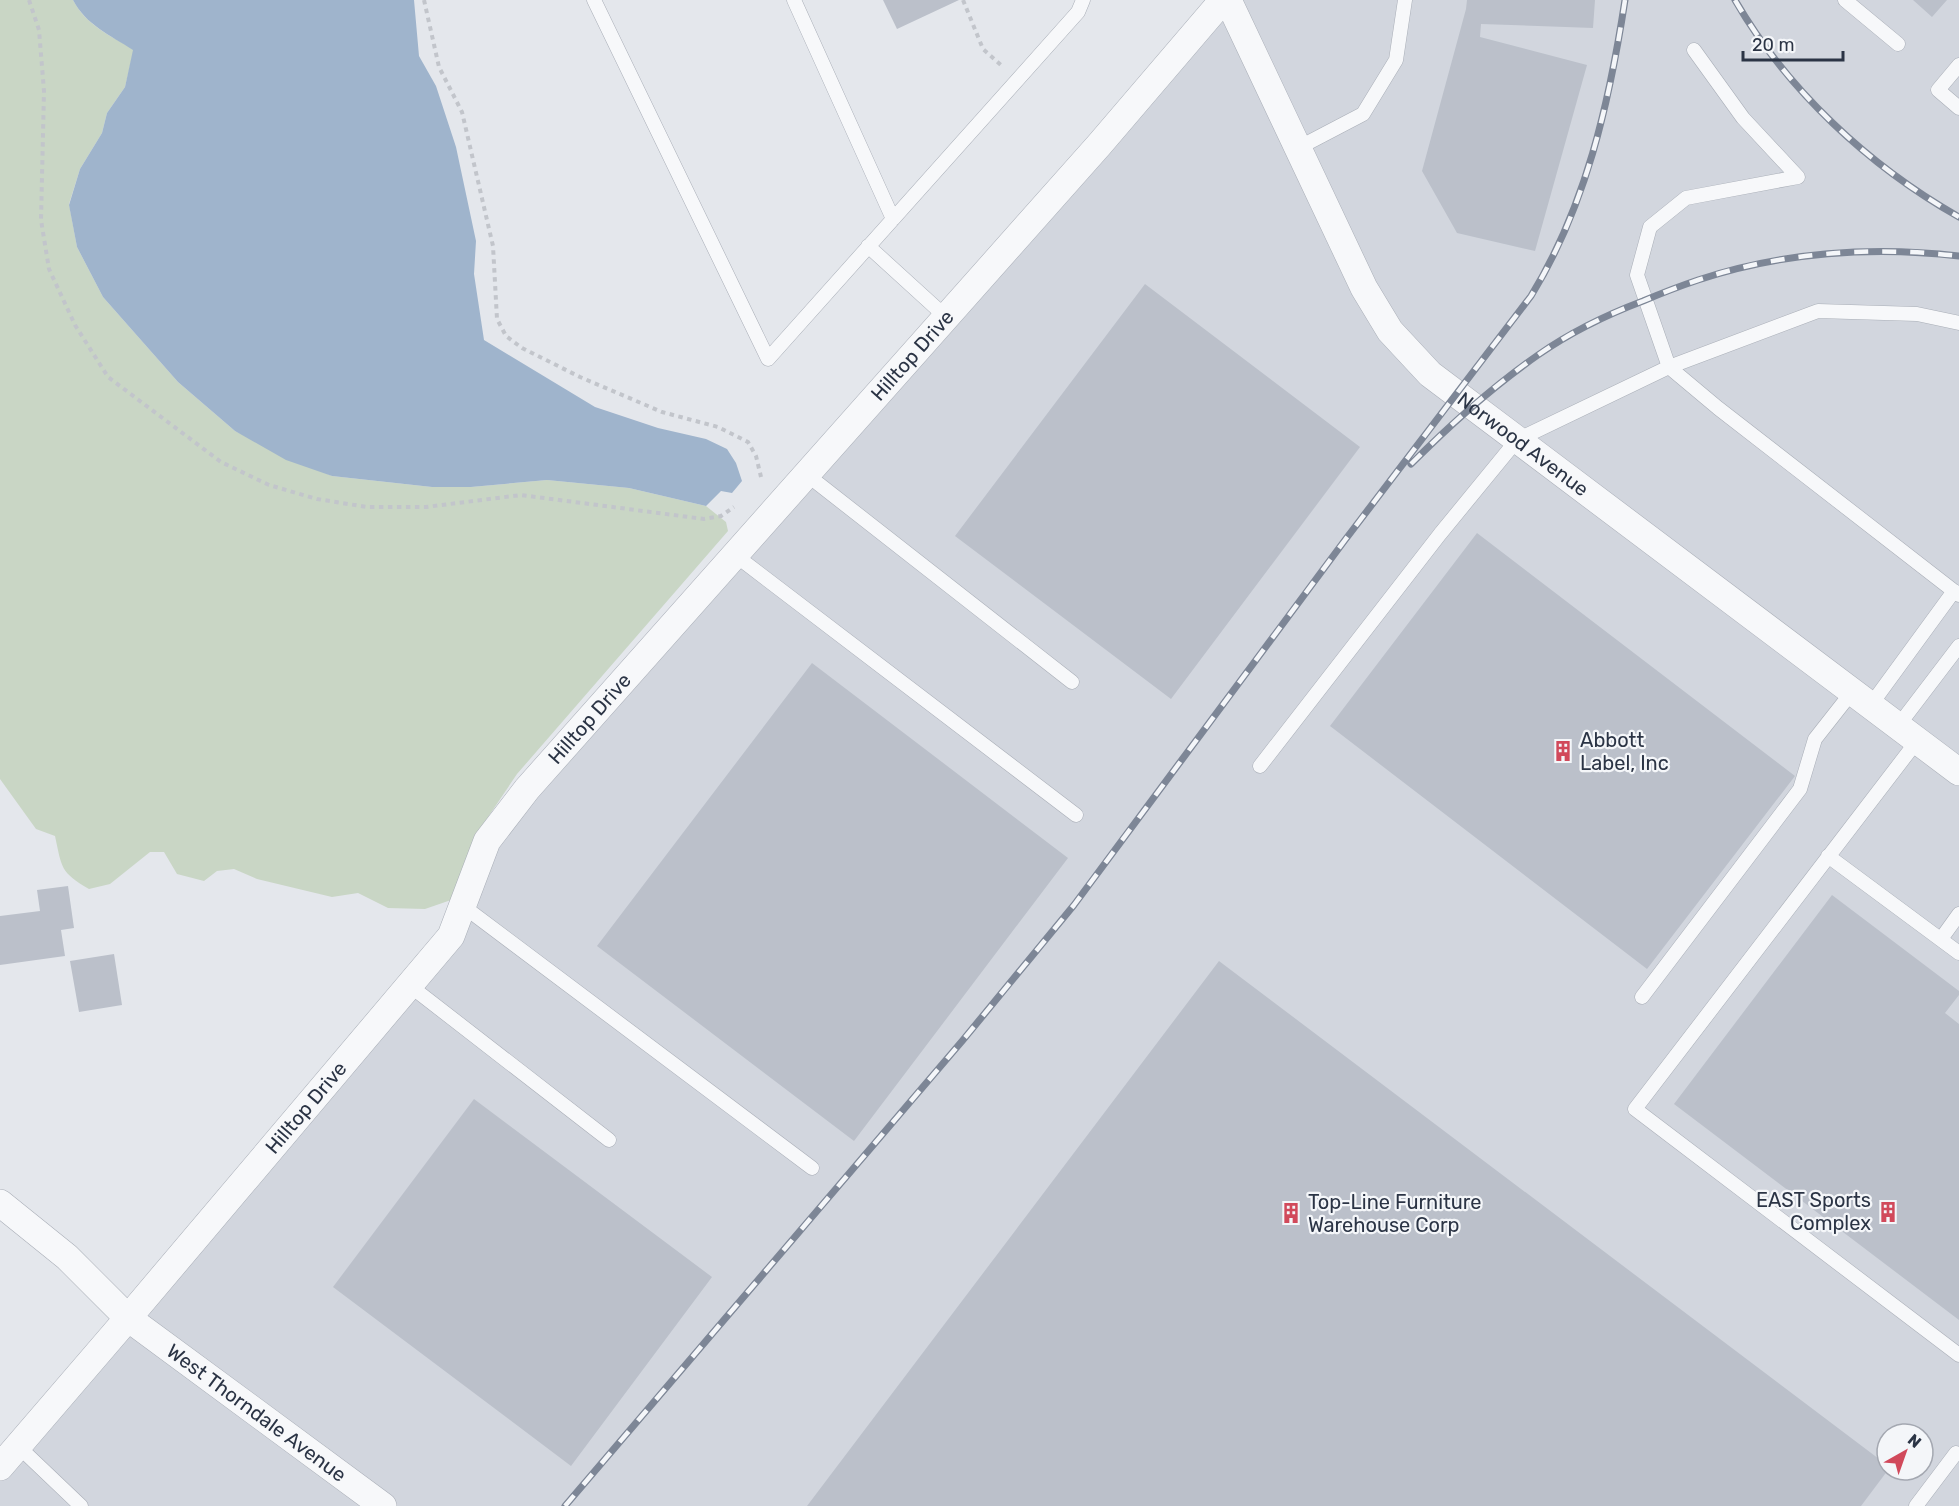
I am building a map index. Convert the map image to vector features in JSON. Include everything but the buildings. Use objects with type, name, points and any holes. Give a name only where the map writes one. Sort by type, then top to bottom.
[{"type":"street","name":"Hilltop Drive","points":[[0,1467],[451,936],[488,841],[527,789],[1099,145],[1223,0]]},
{"type":"street","name":"Norwood Avenue","points":[[1228,0],[1364,288],[1390,330],[1430,374],[1959,772]]},
{"type":"street","name":"West Thorndale Avenue","points":[[0,1203],[67,1257],[128,1318],[383,1506]]},
{"type":"lane","points":[[594,0],[768,359],[1078,12],[1083,0]]},
{"type":"lane","points":[[794,0],[893,219]]},
{"type":"lane","points":[[1298,148],[1363,114],[1396,60],[1405,0]]},
{"type":"lane","points":[[1845,0],[1898,44]]},
{"type":"lane","points":[[1642,997],[1800,789],[1815,739],[1861,699],[1956,593],[1718,408],[1669,367],[1637,275],[1650,227],[1686,198],[1798,177],[1743,118],[1694,50]]},
{"type":"lane","points":[[1959,65],[1938,90],[1959,108]]},
{"type":"lane","points":[[868,246],[946,317]]},
{"type":"lane","points":[[1260,766],[1440,534],[1517,440],[1669,367],[1818,311],[1917,314],[1959,322]]},
{"type":"lane","points":[[806,474],[1072,682]]},
{"type":"lane","points":[[735,555],[1076,815]]},
{"type":"lane","points":[[1959,646],[1907,733],[1828,856],[1635,1109],[1959,1355]]},
{"type":"lane","points":[[1828,856],[1959,953]]},
{"type":"lane","points":[[463,906],[812,1168]]},
{"type":"lane","points":[[1941,939],[1959,914]]},
{"type":"lane","points":[[409,986],[609,1140]]},
{"type":"lane","points":[[18,1446],[81,1506]]},
{"type":"lane","points":[[1916,1506],[1956,1453]]},
{"type":"path","points":[[28,0],[39,30],[44,92],[41,220],[49,269],[75,326],[108,377],[221,462],[269,485],[317,499],[367,507],[426,507],[521,495],[704,519],[722,516],[739,502]]},
{"type":"path","points":[[424,0],[439,67],[462,112],[465,123],[493,246],[496,319],[506,336],[522,348],[580,377],[662,412],[718,427],[747,442],[756,456],[762,478],[754,486]]},
{"type":"path","points":[[963,0],[983,49],[1018,79]]},
{"type":"shaded area","points":[[1223,0],[1959,0],[1959,1506],[0,1506],[0,1448],[409,985],[487,841]]},
{"type":"green space","points":[[0,0],[73,0],[78,9],[92,23],[134,49],[125,87],[107,113],[102,133],[80,169],[69,204],[77,247],[103,297],[178,382],[235,431],[332,476],[432,487],[471,487],[547,480],[629,488],[706,506],[726,522],[728,531],[517,774],[484,823],[451,900],[425,909],[388,908],[358,893],[332,897],[257,879],[234,869],[217,871],[204,881],[177,874],[164,852],[150,852],[110,884],[89,889],[67,873],[61,862],[55,836],[36,829],[0,779]]},
{"type":"water","points":[[73,0],[414,0],[419,56],[436,86],[456,147],[476,241],[474,274],[484,340],[595,407],[658,428],[706,439],[727,449],[736,463],[742,481],[732,493],[721,491],[706,506],[629,488],[547,480],[471,487],[432,487],[332,476],[286,460],[235,431],[178,382],[103,297],[77,247],[69,205],[80,169],[102,133],[107,113],[125,87],[133,50],[92,23],[78,9]]},
{"type":"railway","points":[[565,1506],[963,1040],[1074,905],[1345,540],[1531,296],[1567,226],[1593,153],[1603,116],[1625,0]]},
{"type":"railway","points":[[1735,0],[1779,65],[1833,123],[1893,174],[1959,217]]},
{"type":"railway","points":[[1411,464],[1472,406],[1538,355],[1589,325],[1671,290],[1730,271],[1795,257],[1861,252],[1959,256]]},
{"type":"place","name":"Abbott Label, Inc","points":[[1563,751]]},
{"type":"place","name":"EAST Sports Complex","points":[[1888,1212]]},
{"type":"place","name":"Top-Line Furniture Warehouse Corp","points":[[1291,1213]]}]
